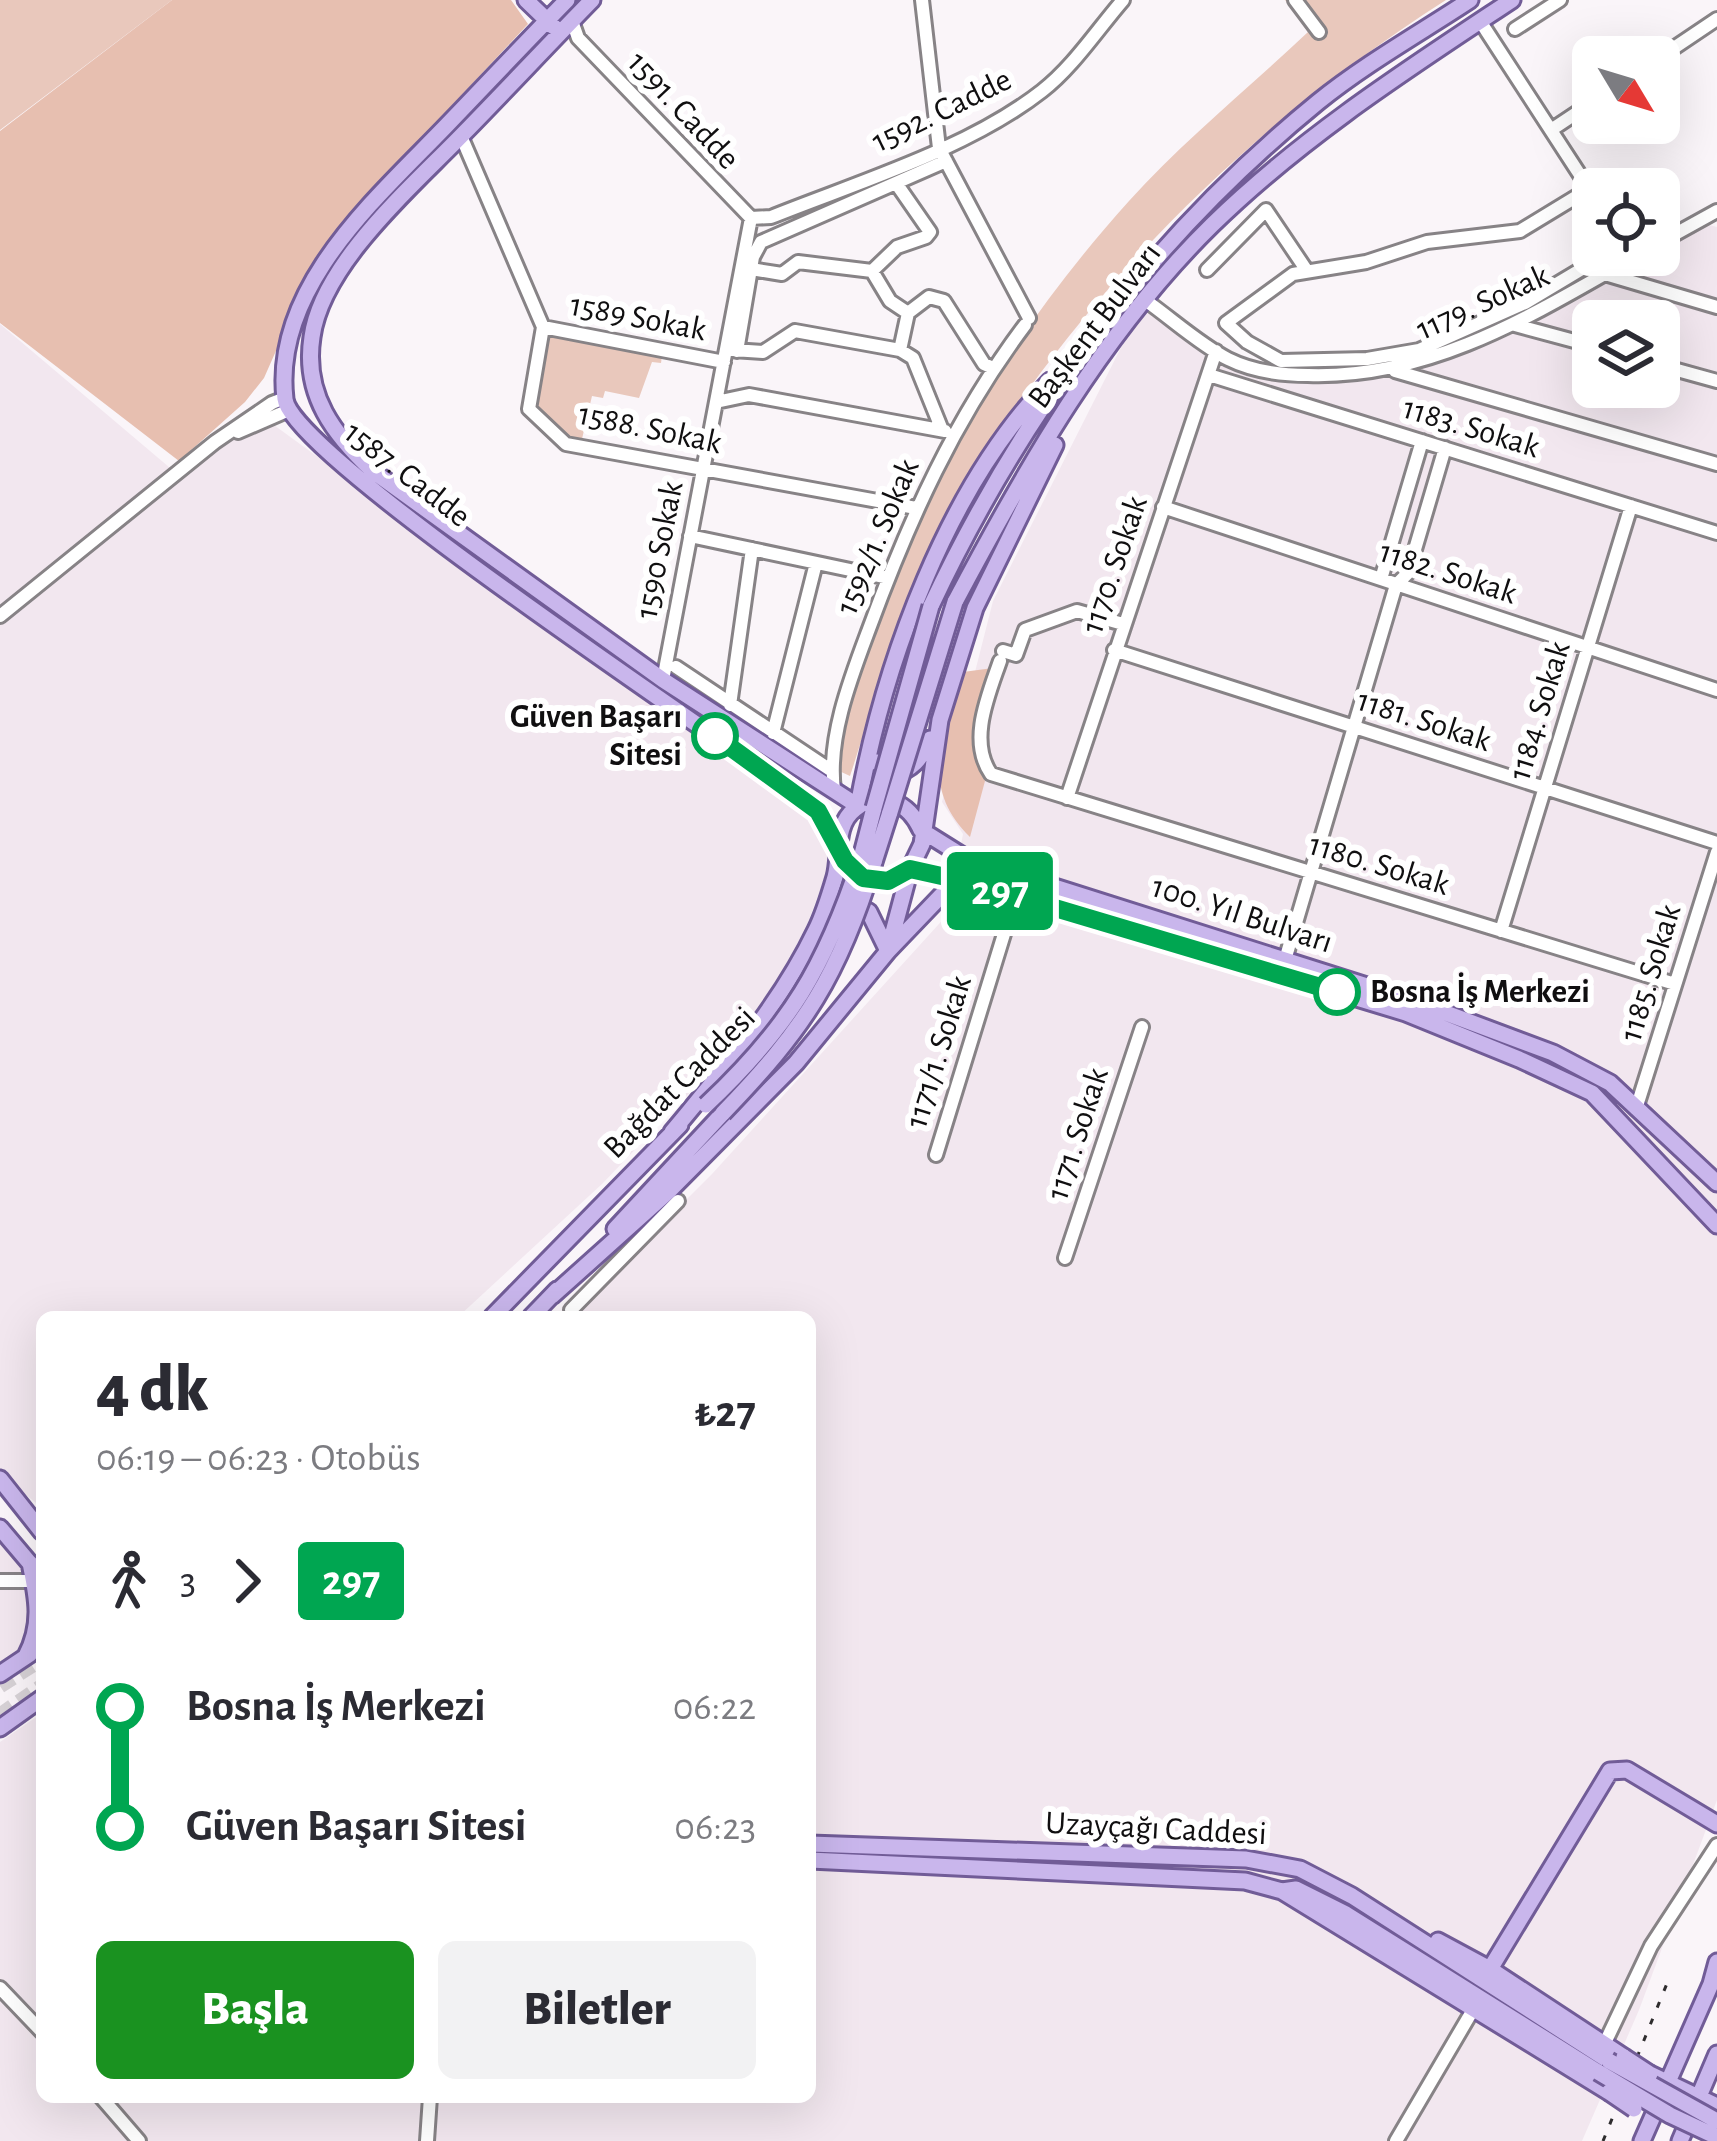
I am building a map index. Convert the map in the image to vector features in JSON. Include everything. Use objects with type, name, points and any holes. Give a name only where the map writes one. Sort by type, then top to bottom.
[{"type":"main road","points":[[526,0],[556,7]]},
{"type":"main road","points":[[289,404],[310,413],[317,405],[312,337],[331,288],[387,213],[592,0]]},
{"type":"main road","name":"Başkent Bulvarı","points":[[874,808],[932,606],[990,488],[1077,353],[1131,284],[1217,191],[1321,99],[1470,0]]},
{"type":"main road","name":"Başkent Bulvarı","points":[[874,808],[955,602],[1009,500],[1095,364],[1145,300],[1212,225],[1350,109],[1512,0]]},
{"type":"main road","points":[[556,7],[566,27]]},
{"type":"main road","points":[[289,404],[287,361],[296,322],[328,260],[373,202],[556,7]]},
{"type":"main road","points":[[867,860],[874,808],[872,748],[890,681],[956,512],[985,461],[1028,404],[1077,353]]},
{"type":"main road","points":[[888,951],[910,869],[922,844],[940,720],[975,608],[1095,364]]},
{"type":"main road","points":[[289,404],[291,387],[301,382],[316,392]]},
{"type":"main road","name":"1587. Cadde","points":[[316,392],[328,425],[374,472],[663,680],[835,790],[874,808]]},
{"type":"main road","name":"1587. Cadde","points":[[289,404],[330,455],[364,484],[809,803],[826,819],[841,849]]},
{"type":"main road","points":[[872,748],[878,766],[890,776],[909,770],[919,761],[940,720]]},
{"type":"main road","points":[[672,1132],[770,1011],[820,919],[841,849],[842,825],[883,799],[907,808],[921,830]]},
{"type":"main road","name":"100. Yıl Bulvarı","points":[[921,830],[969,860],[1411,1000],[1553,1053],[1610,1083],[1717,1183]]},
{"type":"main road","points":[[841,849],[853,870],[875,881],[888,881],[910,869]]},
{"type":"main road","name":"Bağdat Caddesi","points":[[498,1311],[672,1132],[758,1056],[827,949],[867,860]]},
{"type":"main road","name":"Bağdat Caddesi","points":[[537,1311],[779,1055],[808,1016],[841,957],[867,860]]},
{"type":"main road","points":[[552,1296],[668,1192],[796,1063],[888,951],[957,880],[954,869],[969,860]]},
{"type":"main road","name":"100. Yıl Bulvarı","points":[[910,869],[1016,896],[1406,1013],[1519,1059],[1592,1094],[1717,1225]]},
{"type":"main road","points":[[820,919],[850,903],[869,912],[888,951]]},
{"type":"main road","points":[[0,1480],[36,1525]]},
{"type":"main road","points":[[0,1528],[36,1575]]},
{"type":"main road","points":[[26,1656],[36,1631]]},
{"type":"main road","points":[[0,1674],[36,1649]]},
{"type":"main road","points":[[0,1728],[36,1702]]},
{"type":"main road","points":[[1490,1969],[1610,1771],[1627,1770],[1717,1824]]},
{"type":"main road","name":"Uzayçağı Caddesi","points":[[816,1844],[1246,1859],[1300,1869],[1378,1912],[1716,2131]]},
{"type":"main road","name":"Uzayçağı Caddesi","points":[[816,1860],[1245,1881],[1282,1891],[1296,1889],[1609,2059]]},
{"type":"main road","points":[[1282,1891],[1684,2140],[1709,2103],[1717,2054]]},
{"type":"main road","points":[[1378,1912],[1490,1969],[1609,2059],[1709,2103]]},
{"type":"main road","points":[[1642,2141],[1717,1962]]},
{"type":"street","points":[[922,0],[943,155],[896,183],[766,238],[755,251],[729,354],[763,352],[795,331],[899,350],[914,358],[947,431]]},
{"type":"street","name":"1592. Cadde","points":[[751,218],[771,217],[943,155],[1044,90],[1123,0]]},
{"type":"street","points":[[1295,0],[1318,32]]},
{"type":"street","points":[[1515,29],[1559,0]]},
{"type":"street","points":[[1680,44],[1717,19]]},
{"type":"street","points":[[1480,21],[1576,168]]},
{"type":"street","points":[[566,27],[578,38],[590,26]]},
{"type":"street","name":"1591. Cadde","points":[[578,38],[751,218]]},
{"type":"street","points":[[1551,130],[1572,116]]},
{"type":"street","points":[[461,136],[543,327]]},
{"type":"street","name":"1592/1. Sokak","points":[[835,790],[832,771],[850,680],[947,431],[1027,322],[943,155]]},
{"type":"street","points":[[872,271],[897,247],[930,232],[896,183]]},
{"type":"street","points":[[1572,202],[1520,230],[1427,242],[1366,262],[1293,274],[1226,323],[1247,342],[1281,361],[1387,356],[1419,350],[1525,304],[1572,275]]},
{"type":"street","points":[[1207,270],[1266,210],[1307,272]]},
{"type":"street","points":[[1680,231],[1717,211]]},
{"type":"street","name":"1590 Sokak","points":[[663,680],[729,354],[751,218]]},
{"type":"street","points":[[1697,222],[1717,227]]},
{"type":"street","points":[[751,269],[782,274],[798,262],[872,271]]},
{"type":"street","points":[[872,271],[890,301],[908,313]]},
{"type":"street","name":"1179. Sokak","points":[[1145,300],[1228,359],[1280,374],[1336,376],[1392,370],[1453,351],[1515,325],[1601,276]]},
{"type":"street","points":[[1611,276],[1717,307]]},
{"type":"street","points":[[899,350],[908,313],[928,296],[944,301],[985,364],[993,368]]},
{"type":"street","points":[[1515,325],[1572,340]]},
{"type":"street","name":"1589 Sokak","points":[[543,327],[729,354]]},
{"type":"street","name":"1588. Sokak","points":[[543,327],[529,409],[566,444],[916,508]]},
{"type":"street","name":"1170. Sokak","points":[[1067,798],[1216,351]]},
{"type":"street","points":[[1392,370],[1717,464]]},
{"type":"street","points":[[1680,371],[1717,381]]},
{"type":"street","name":"1183. Sokak","points":[[1209,375],[1717,533]]},
{"type":"street","points":[[716,402],[749,395],[947,431]]},
{"type":"street","points":[[0,616],[215,442],[272,403],[289,404]]},
{"type":"street","points":[[1381,579],[1422,441]]},
{"type":"street","points":[[1286,961],[1396,584],[1408,572],[1444,448]]},
{"type":"street","name":"1184. Sokak","points":[[1501,931],[1631,506]]},
{"type":"street","name":"1182. Sokak","points":[[1163,507],[1717,690]]},
{"type":"street","points":[[690,536],[888,578]]},
{"type":"street","points":[[730,706],[752,549]]},
{"type":"street","points":[[772,733],[816,562]]},
{"type":"street","name":"1180. Sokak","points":[[1124,623],[1076,611],[1025,631],[1016,655],[1002,656],[980,732],[982,761],[991,773],[1676,984]]},
{"type":"street","name":"1181. Sokak","points":[[1114,650],[1717,848]]},
{"type":"street","points":[[676,667],[832,771]]},
{"type":"street","name":"1185. Sokak","points":[[1636,1109],[1711,893],[1717,848]]},
{"type":"street","name":"1171/1. Sokak","points":[[936,1155],[1016,896]]},
{"type":"street","name":"1171. Sokak","points":[[1065,1258],[1142,1027]]},
{"type":"street","points":[[571,1310],[678,1201]]},
{"type":"street","points":[[0,1581],[36,1579]]},
{"type":"street","points":[[1609,2059],[1651,1946],[1717,1845]]},
{"type":"street","points":[[0,1988],[36,2026]]},
{"type":"street","points":[[1396,2141],[1474,2008]]},
{"type":"street","points":[[106,2103],[139,2141]]},
{"type":"street","points":[[427,2141],[430,2103]]},
{"type":"shaded area","points":[[0,0],[172,0],[0,130]]},
{"type":"shaded area","points":[[172,0],[511,0],[528,24],[337,229],[289,309],[264,378],[245,402],[179,461],[0,323],[0,131]]},
{"type":"shaded area","points":[[1285,0],[1446,0],[1328,83],[1219,175],[1072,332],[990,441],[956,495],[910,597],[850,776],[837,770],[879,614],[909,539],[983,396],[1076,263],[1129,201],[1308,32]]},
{"type":"shaded area","points":[[1697,222],[1717,227],[1717,1800],[1639,2010],[1582,2141],[0,2141],[0,1742],[36,1717],[36,2103],[816,2103],[816,1311],[575,1311],[712,1174],[948,914],[963,834],[942,802],[993,601],[1145,300],[1216,351],[1280,374],[1392,370],[1515,325],[1601,276],[1680,276],[1680,231]]},
{"type":"shaded area","points":[[0,324],[176,473],[215,442],[267,420],[818,821],[830,863],[803,936],[750,1030],[602,1184],[464,1311],[36,1311],[36,1503],[0,1473]]},
{"type":"shaded area","points":[[544,332],[662,356],[661,363],[652,362],[639,398],[605,391],[603,398],[592,396],[582,439],[562,437],[531,407]]},
{"type":"shaded area","points":[[993,668],[976,724],[976,751],[985,781],[970,837],[944,798],[939,758],[963,672]]},
{"type":"shaded area","points":[[0,1537],[20,1567],[31,1611],[15,1665],[0,1680]]},
{"type":"tunnel","points":[[0,1686],[36,1663]]},
{"type":"tunnel","points":[[0,1715],[36,1690]]},
{"type":"railway","points":[[1603,2141],[1668,1981]]},
{"type":"bus line","name":"297","points":[[715,736],[818,811],[845,861],[863,878],[888,881],[910,869],[964,881],[1337,992]]},
{"type":"place","name":"Güven Başarı Sitesi","points":[[715,736]]},
{"type":"place","name":"Bosna İş Merkezi","points":[[1337,992]]}]
